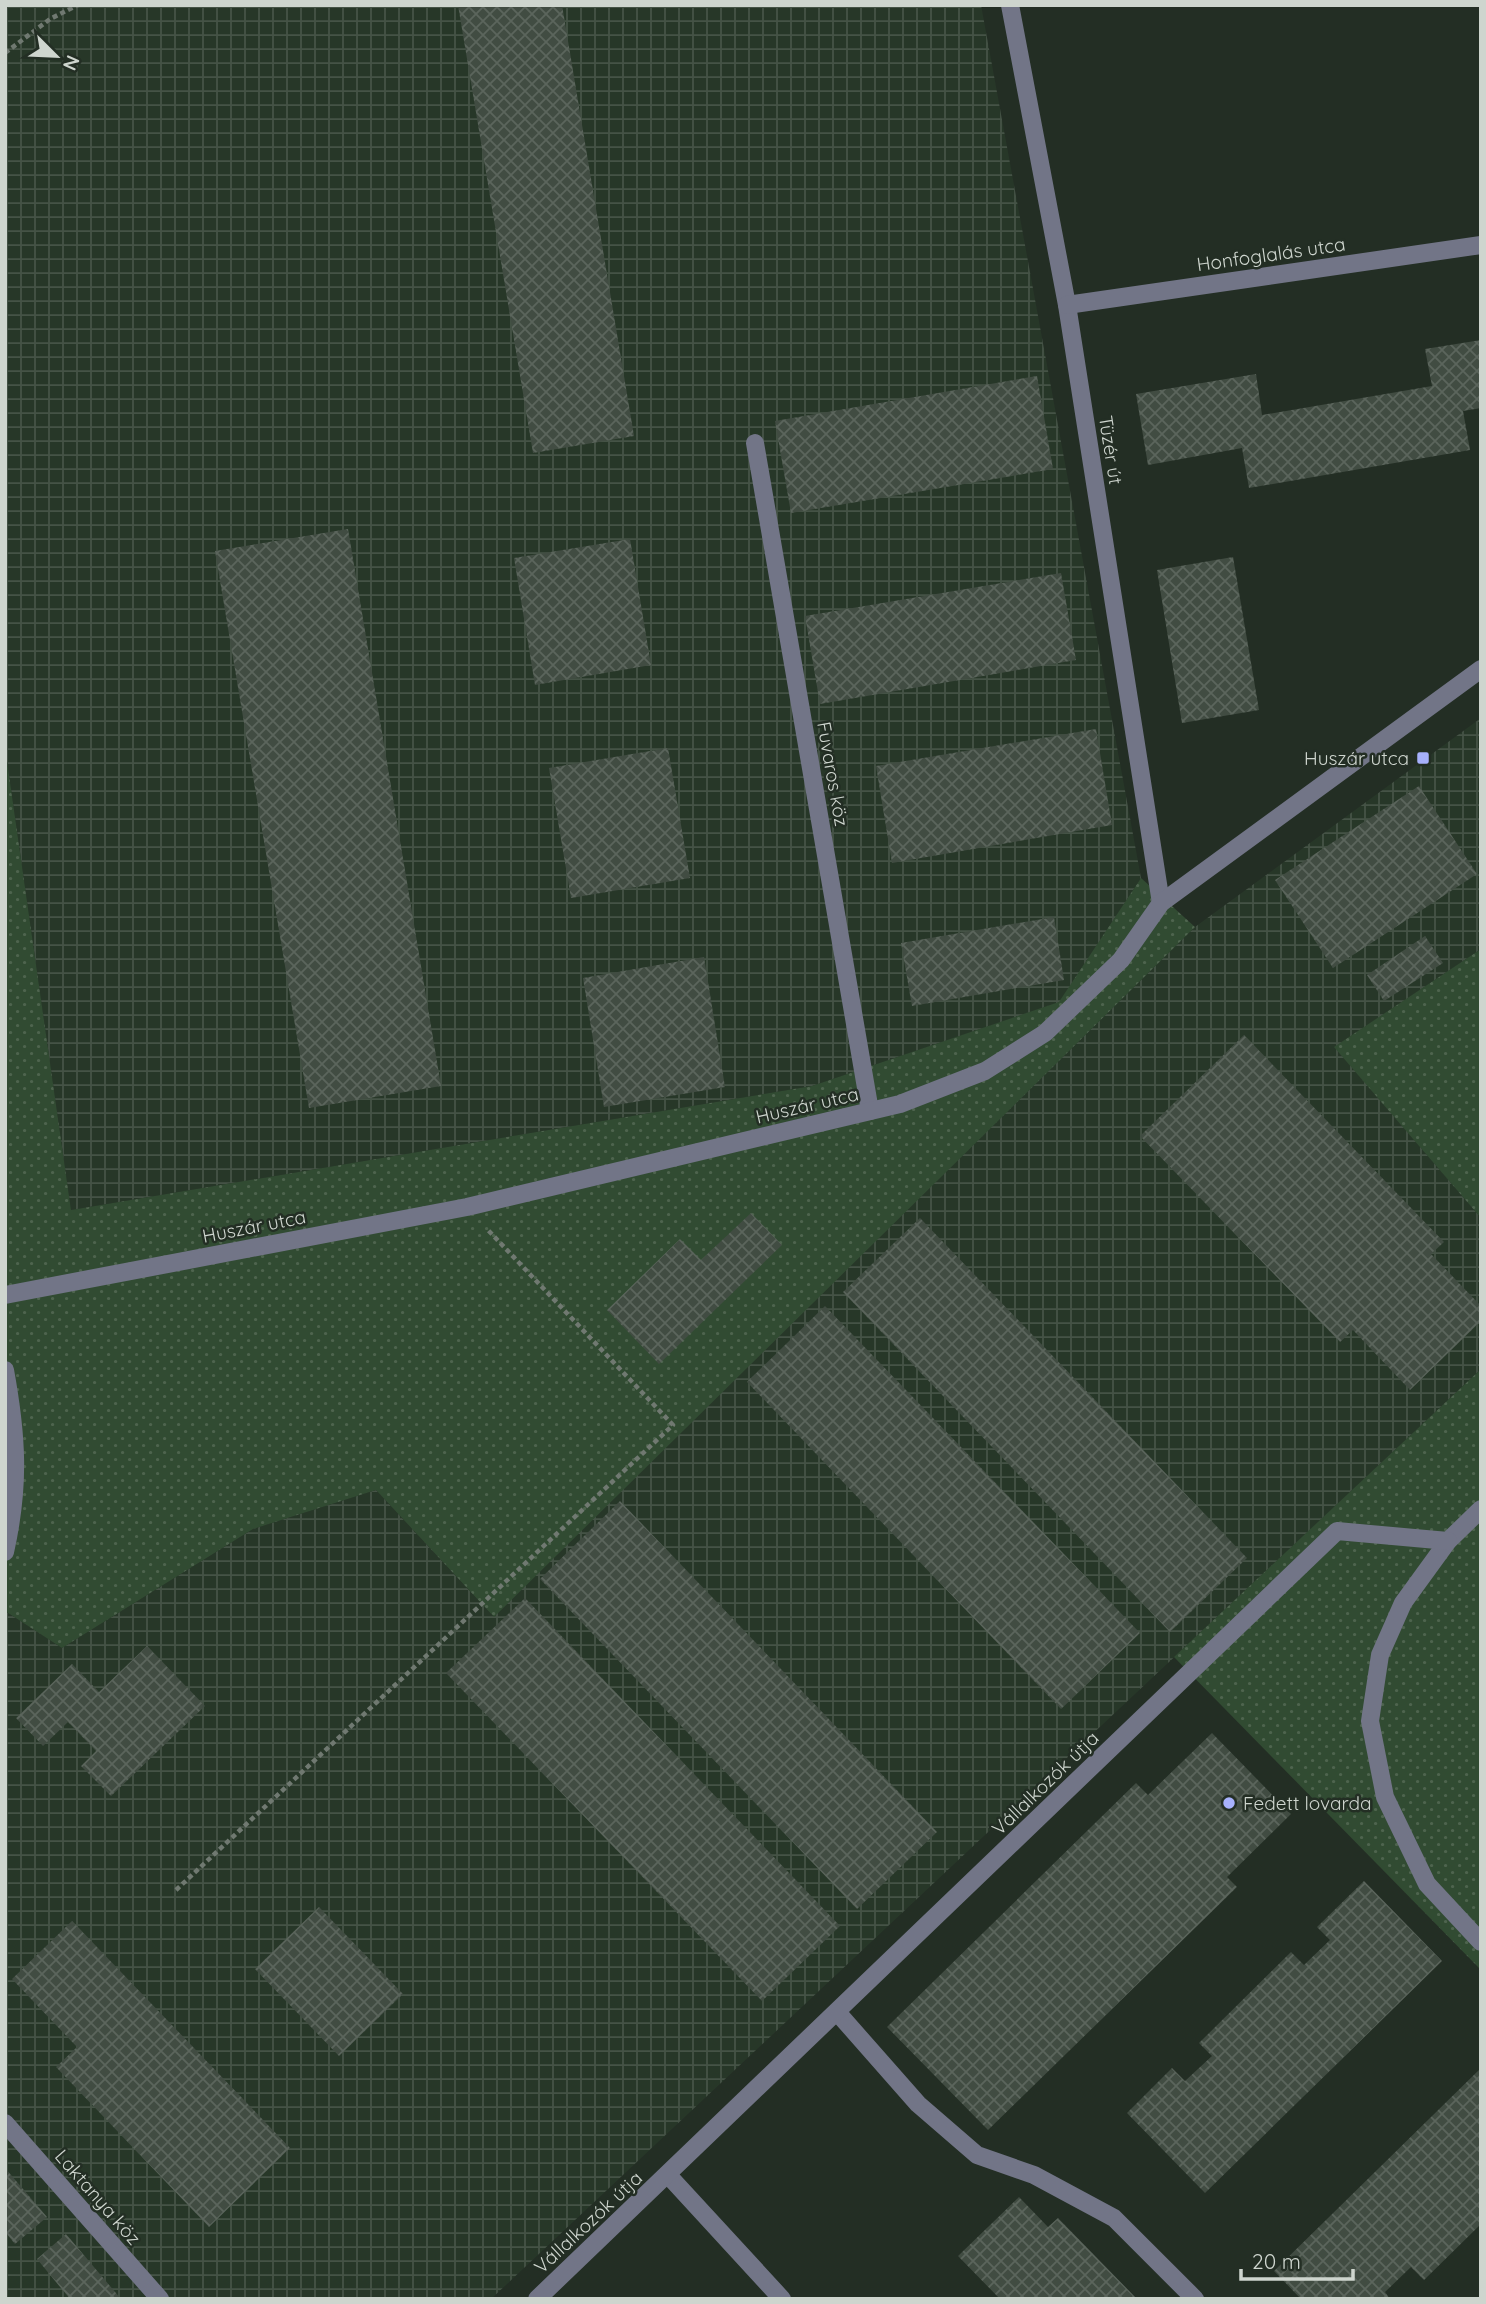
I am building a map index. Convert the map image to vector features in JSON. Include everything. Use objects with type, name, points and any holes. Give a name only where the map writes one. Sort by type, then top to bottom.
[{"type":"street","name":"Tüzér út","points":[[1010,5],[1067,305],[1161,903]]},
{"type":"street","name":"Honfoglalás utca","points":[[1067,305],[1481,245]]},
{"type":"street","name":"Fuvaros köz","points":[[755,443],[870,1111]]},
{"type":"street","name":"Huszár utca","points":[[5,1295],[467,1207],[900,1104],[985,1072],[1045,1033],[1121,960],[1161,903],[1481,669]]},
{"type":"street","points":[[5,1370],[16,1432],[13,1515],[5,1552]]},
{"type":"street","points":[[1481,1509],[1448,1541],[1403,1603],[1380,1655],[1370,1721],[1385,1797],[1427,1884],[1481,1942]]},
{"type":"street","name":"Vállalkozók útja","points":[[537,2299],[1337,1531],[1448,1541]]},
{"type":"street","points":[[837,2012],[918,2104],[977,2155],[1034,2175],[1114,2218],[1195,2299]]},
{"type":"street","name":"Laktanya köz","points":[[5,2123],[160,2299]]},
{"type":"street","name":"Vállalkozók útja","points":[[668,2175],[782,2299]]},
{"type":"path","points":[[5,53],[50,19],[78,5]]},
{"type":"path","points":[[176,1890],[673,1425],[467,1207]]},
{"type":"shaded area","points":[[5,5],[981,5],[1141,878],[1060,1002],[812,1086],[71,1210],[5,747]]},
{"type":"shaded area","points":[[1481,718],[1481,949],[1335,1047],[1481,1218],[1481,1369],[491,2299],[5,2299],[5,1611],[62,1648],[253,1529],[376,1490],[493,1616],[1195,927]]},
{"type":"shaded area","points":[[5,747],[71,1210],[812,1086],[1059,1002],[1141,878],[1195,927],[494,1617],[376,1490],[253,1529],[62,1648],[5,1611]]},
{"type":"shaded area","points":[[1481,949],[1481,1218],[1334,1047]]},
{"type":"shaded area","points":[[1481,1369],[1481,1970],[1174,1657]]},
{"type":"building","points":[[458,5],[562,5],[634,436],[533,453]]},
{"type":"building","points":[[1481,340],[1481,408],[1463,411],[1470,450],[1249,488],[1242,448],[1148,465],[1136,394],[1256,374],[1262,415],[1432,386],[1425,349]]},
{"type":"building","points":[[1037,376],[1053,469],[791,513],[775,421]]},
{"type":"building","points":[[348,529],[441,1086],[309,1108],[215,551]]},
{"type":"building","points":[[630,539],[651,665],[535,685],[514,558]]},
{"type":"building","points":[[1233,557],[1259,710],[1182,723],[1157,570]]},
{"type":"building","points":[[1061,573],[1076,660],[820,704],[805,616]]},
{"type":"building","points":[[1096,729],[1112,825],[892,863],[876,766]]},
{"type":"building","points":[[668,748],[690,878],[571,898],[549,768]]},
{"type":"building","points":[[1419,786],[1477,874],[1333,968],[1275,880]]},
{"type":"building","points":[[1054,917],[1064,980],[912,1006],[901,943]]},
{"type":"building","points":[[1425,936],[1443,963],[1384,1001],[1367,975]]},
{"type":"building","points":[[704,957],[725,1087],[604,1107],[583,978]]},
{"type":"building","points":[[1244,1035],[1444,1242],[1431,1254],[1481,1306],[1481,1321],[1410,1390],[1353,1330],[1340,1342],[1140,1136]]},
{"type":"building","points":[[751,1213],[782,1245],[659,1364],[607,1310],[680,1239],[701,1260]]},
{"type":"building","points":[[920,1218],[1247,1558],[1170,1632],[843,1292]]},
{"type":"building","points":[[825,1306],[1140,1633],[1061,1709],[747,1382]]},
{"type":"building","points":[[620,1501],[937,1832],[857,1909],[540,1579]]},
{"type":"building","points":[[525,1598],[840,1926],[762,2001],[446,1673]]},
{"type":"building","points":[[147,1646],[205,1706],[111,1796],[81,1766],[96,1751],[68,1722],[43,1746],[16,1718],[72,1664],[99,1692]]},
{"type":"building","points":[[1212,1733],[1291,1814],[1227,1877],[1237,1887],[988,2130],[887,2027],[1136,1783],[1148,1795]]},
{"type":"building","points":[[1364,1881],[1442,1961],[1205,2193],[1127,2113],[1172,2068],[1185,2081],[1212,2056],[1199,2043],[1291,1952],[1304,1965],[1330,1940],[1317,1927]]},
{"type":"building","points":[[319,1907],[403,1994],[339,2056],[255,1969]]},
{"type":"building","points":[[72,1921],[290,2148],[209,2227],[56,2067],[77,2047],[12,1979]]},
{"type":"building","points":[[1481,2068],[1481,2224],[1424,2280],[1411,2267],[1385,2292],[1390,2299],[1301,2299],[1274,2271]]},
{"type":"building","points":[[5,2168],[47,2217],[15,2244],[5,2232]]},
{"type":"building","points":[[1019,2197],[1048,2227],[1058,2218],[1137,2299],[1000,2299],[958,2256]]},
{"type":"building","points":[[66,2234],[121,2299],[70,2299],[37,2259]]},
{"type":"place","name":"Huszár utca","points":[[1423,758]]},
{"type":"place","name":"Fedett lovarda","points":[[1229,1803]]}]
